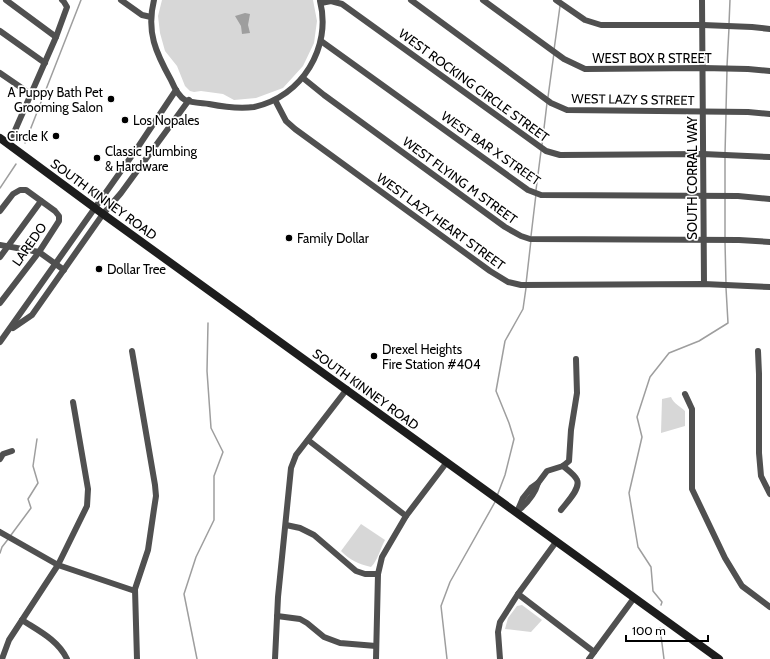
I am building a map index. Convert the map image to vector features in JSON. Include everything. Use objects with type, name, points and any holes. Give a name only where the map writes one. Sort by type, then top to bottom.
[{"type":"main road","name":"SOUTH KINNEY ROAD","points":[[0,138],[94,208],[347,389],[719,659]]},
{"type":"street","points":[[6,0],[56,37]]},
{"type":"street","points":[[9,144],[32,95],[56,37],[67,7],[62,0]]},
{"type":"street","points":[[121,0],[142,15],[151,17]]},
{"type":"street","points":[[154,0],[151,17],[151,30],[158,56],[176,90],[185,100],[231,108],[254,107],[275,100],[290,90],[303,78],[314,60],[321,41],[323,22],[320,2]]},
{"type":"street","name":"WEST LAZY S STREET","points":[[411,0],[551,103],[567,110],[703,111],[770,114]]},
{"type":"street","name":"WEST BOX R STREET","points":[[483,0],[564,59],[584,69],[703,68],[770,71]]},
{"type":"street","points":[[556,0],[584,20],[601,25],[752,26],[770,29]]},
{"type":"street","name":"SOUTH CORRAL WAY","points":[[702,0],[704,284]]},
{"type":"street","name":"WEST ROCKING CIRCLE STREET","points":[[320,2],[331,1],[342,4],[546,150],[560,154],[703,154],[770,157]]},
{"type":"street","points":[[0,31],[45,63]]},
{"type":"street","name":"WEST BAR X STREET","points":[[321,41],[528,190],[541,195],[738,196],[770,199]]},
{"type":"street","points":[[0,73],[32,95]]},
{"type":"street","name":"WEST FLYING M STREET","points":[[303,78],[330,100],[505,227],[520,236],[530,239],[739,240],[770,242]]},
{"type":"street","points":[[0,342],[10,330],[138,147],[176,90]]},
{"type":"street","points":[[10,330],[32,315],[103,214],[121,193],[189,100]]},
{"type":"street","name":"WEST LAZY HEART STREET","points":[[275,100],[286,120],[294,129],[490,271],[508,282],[521,285],[704,284],[770,287]]},
{"type":"street","points":[[0,211],[12,194],[20,190],[26,190],[41,201],[0,256]]},
{"type":"street","name":"LAREDO","points":[[0,303],[39,252],[59,221],[59,216],[56,211],[41,201]]},
{"type":"street","points":[[0,245],[39,252],[64,270]]},
{"type":"street","points":[[758,351],[759,453],[761,476],[770,494]]},
{"type":"street","points":[[132,352],[156,496],[148,550],[135,591],[137,659]]},
{"type":"street","points":[[517,512],[536,490],[538,483],[547,470],[563,466],[569,461],[571,430],[577,393],[576,359]]},
{"type":"street","points":[[275,659],[277,616],[291,468],[296,455],[347,389]]},
{"type":"street","points":[[685,394],[692,408],[692,489],[725,558],[742,586],[770,607]]},
{"type":"street","points":[[2,659],[9,640],[58,565],[84,514],[88,500],[88,489],[73,402]]},
{"type":"street","points":[[308,440],[406,516]]},
{"type":"street","points":[[0,459],[3,454],[12,451]]},
{"type":"street","points":[[376,659],[378,574],[382,557],[406,516],[447,462]]},
{"type":"street","points":[[561,510],[577,487],[578,482],[576,478],[563,466]]},
{"type":"street","points":[[286,525],[300,528],[314,535],[356,571],[364,574],[378,574]]},
{"type":"street","points":[[0,532],[58,565],[135,591]]},
{"type":"street","points":[[500,659],[498,632],[500,622],[518,594],[556,542]]},
{"type":"street","points":[[518,594],[594,652]]},
{"type":"street","points":[[589,659],[634,598]]},
{"type":"street","points":[[277,616],[300,619],[308,623],[324,637],[340,643],[376,646]]},
{"type":"street","points":[[22,620],[53,641],[62,650],[67,659]]},
{"type":"shaded area","points":[[162,0],[313,0],[317,21],[314,43],[303,66],[283,88],[256,98],[234,100],[223,94],[190,91],[185,86],[177,66],[165,51],[160,33],[158,16]]},
{"type":"shaded area","points":[[245,13],[250,14],[248,25],[250,33],[242,34],[241,26],[235,16]]},
{"type":"shaded area","points":[[671,397],[675,403],[685,411],[685,426],[661,433],[662,399]]},
{"type":"shaded area","points":[[361,524],[385,540],[371,567],[354,561],[341,551]]},
{"type":"shaded area","points":[[522,605],[542,620],[531,632],[505,629],[508,618],[517,606]]},
{"type":"waterway","points":[[25,143],[81,0]]},
{"type":"waterway","points":[[729,24],[730,0]]},
{"type":"waterway","points":[[554,50],[560,6]]},
{"type":"waterway","points":[[727,66],[729,28]]},
{"type":"waterway","points":[[548,97],[554,53]]},
{"type":"waterway","points":[[726,110],[727,70]]},
{"type":"waterway","points":[[542,145],[547,103]]},
{"type":"waterway","points":[[725,154],[726,114]]},
{"type":"waterway","points":[[536,190],[541,151]]},
{"type":"waterway","points":[[725,158],[725,194]]},
{"type":"waterway","points":[[0,188],[16,164]]},
{"type":"waterway","points":[[531,236],[536,194]]},
{"type":"waterway","points":[[725,198],[725,238]]},
{"type":"waterway","points":[[526,284],[531,240]]},
{"type":"waterway","points":[[725,242],[726,284]]},
{"type":"waterway","points":[[497,496],[505,475],[514,439],[496,391],[505,341],[523,309],[526,288]]},
{"type":"waterway","points":[[661,605],[662,602],[653,591],[651,567],[638,547],[629,493],[642,437],[637,417],[650,377],[669,353],[699,341],[728,323],[726,288]]},
{"type":"waterway","points":[[197,659],[184,594],[196,557],[214,520],[214,476],[223,452],[211,428],[207,371],[208,323]]},
{"type":"waterway","points":[[11,535],[31,508],[28,499],[38,483],[33,466],[37,439]]},
{"type":"waterway","points":[[447,659],[441,606],[450,582],[495,502]]},
{"type":"waterway","points":[[0,553],[2,547],[9,538]]},
{"type":"waterway","points":[[660,628],[664,659]]},
{"type":"place","name":"A Puppy Bath Pet Grooming Salon","points":[[111,99]]},
{"type":"place","name":"Los Nopales","points":[[125,120]]},
{"type":"place","name":"Circle K","points":[[56,136]]},
{"type":"place","name":"Classic Plumbing & Hardware","points":[[97,158]]},
{"type":"place","name":"Family Dollar","points":[[289,238]]},
{"type":"place","name":"Dollar Tree","points":[[99,269]]},
{"type":"place","name":"Drexel Heights Fire Station #404","points":[[374,356]]}]
